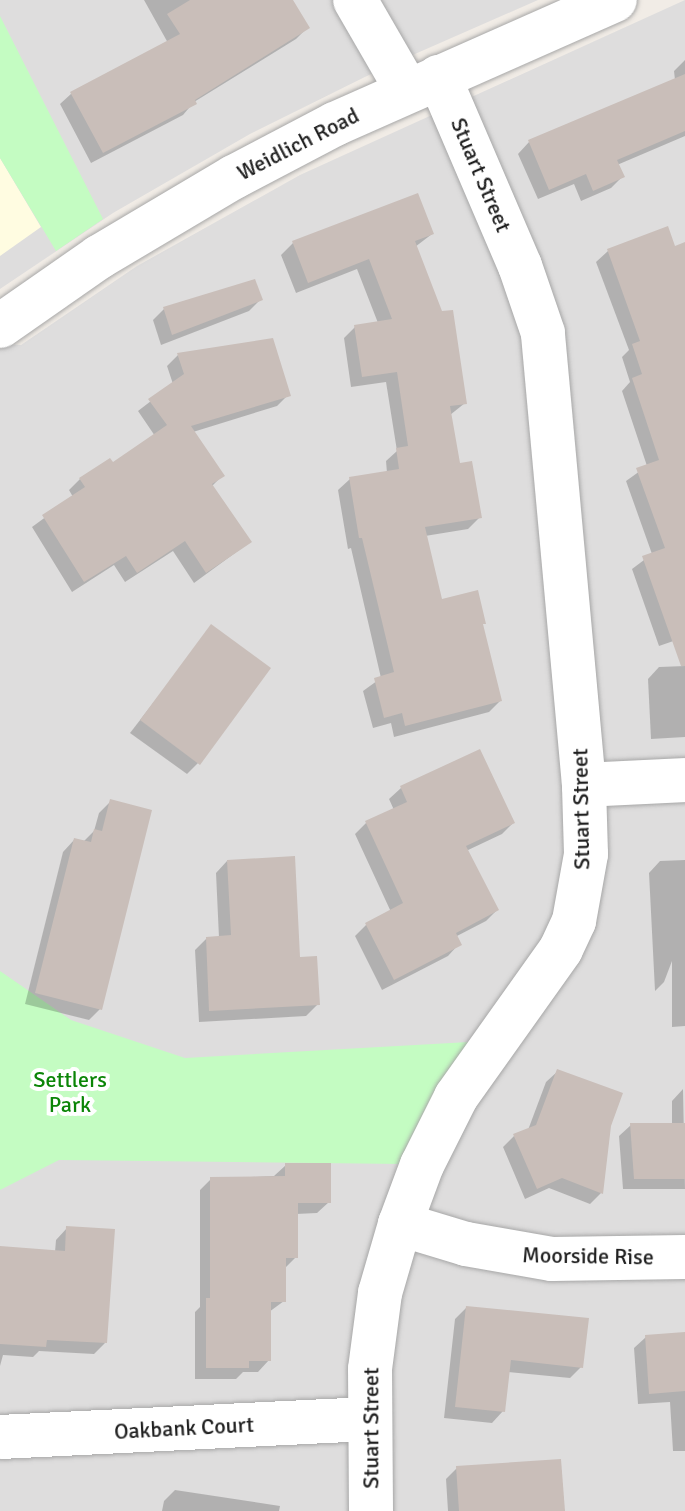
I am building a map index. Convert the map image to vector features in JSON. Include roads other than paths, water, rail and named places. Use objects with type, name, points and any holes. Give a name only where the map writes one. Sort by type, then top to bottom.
[{"type":"street","name":"Stuart Street","points":[[355,0],[423,84],[520,266],[543,333],[584,785],[586,854],[574,921],[547,971],[456,1097],[422,1165],[400,1224],[380,1293],[370,1369],[371,1511]]},
{"type":"street","name":"Weidlich Road","points":[[0,326],[163,217],[335,124],[615,0]]},
{"type":"street","points":[[584,785],[685,780]]},
{"type":"street","name":"Moorside Rise","points":[[400,1224],[480,1247],[552,1259],[685,1257]]},
{"type":"street","name":"Oakbank Court","points":[[0,1437],[369,1419]]},
{"type":"park label","name":"Settlers Park","points":[[70,1092]]}]
